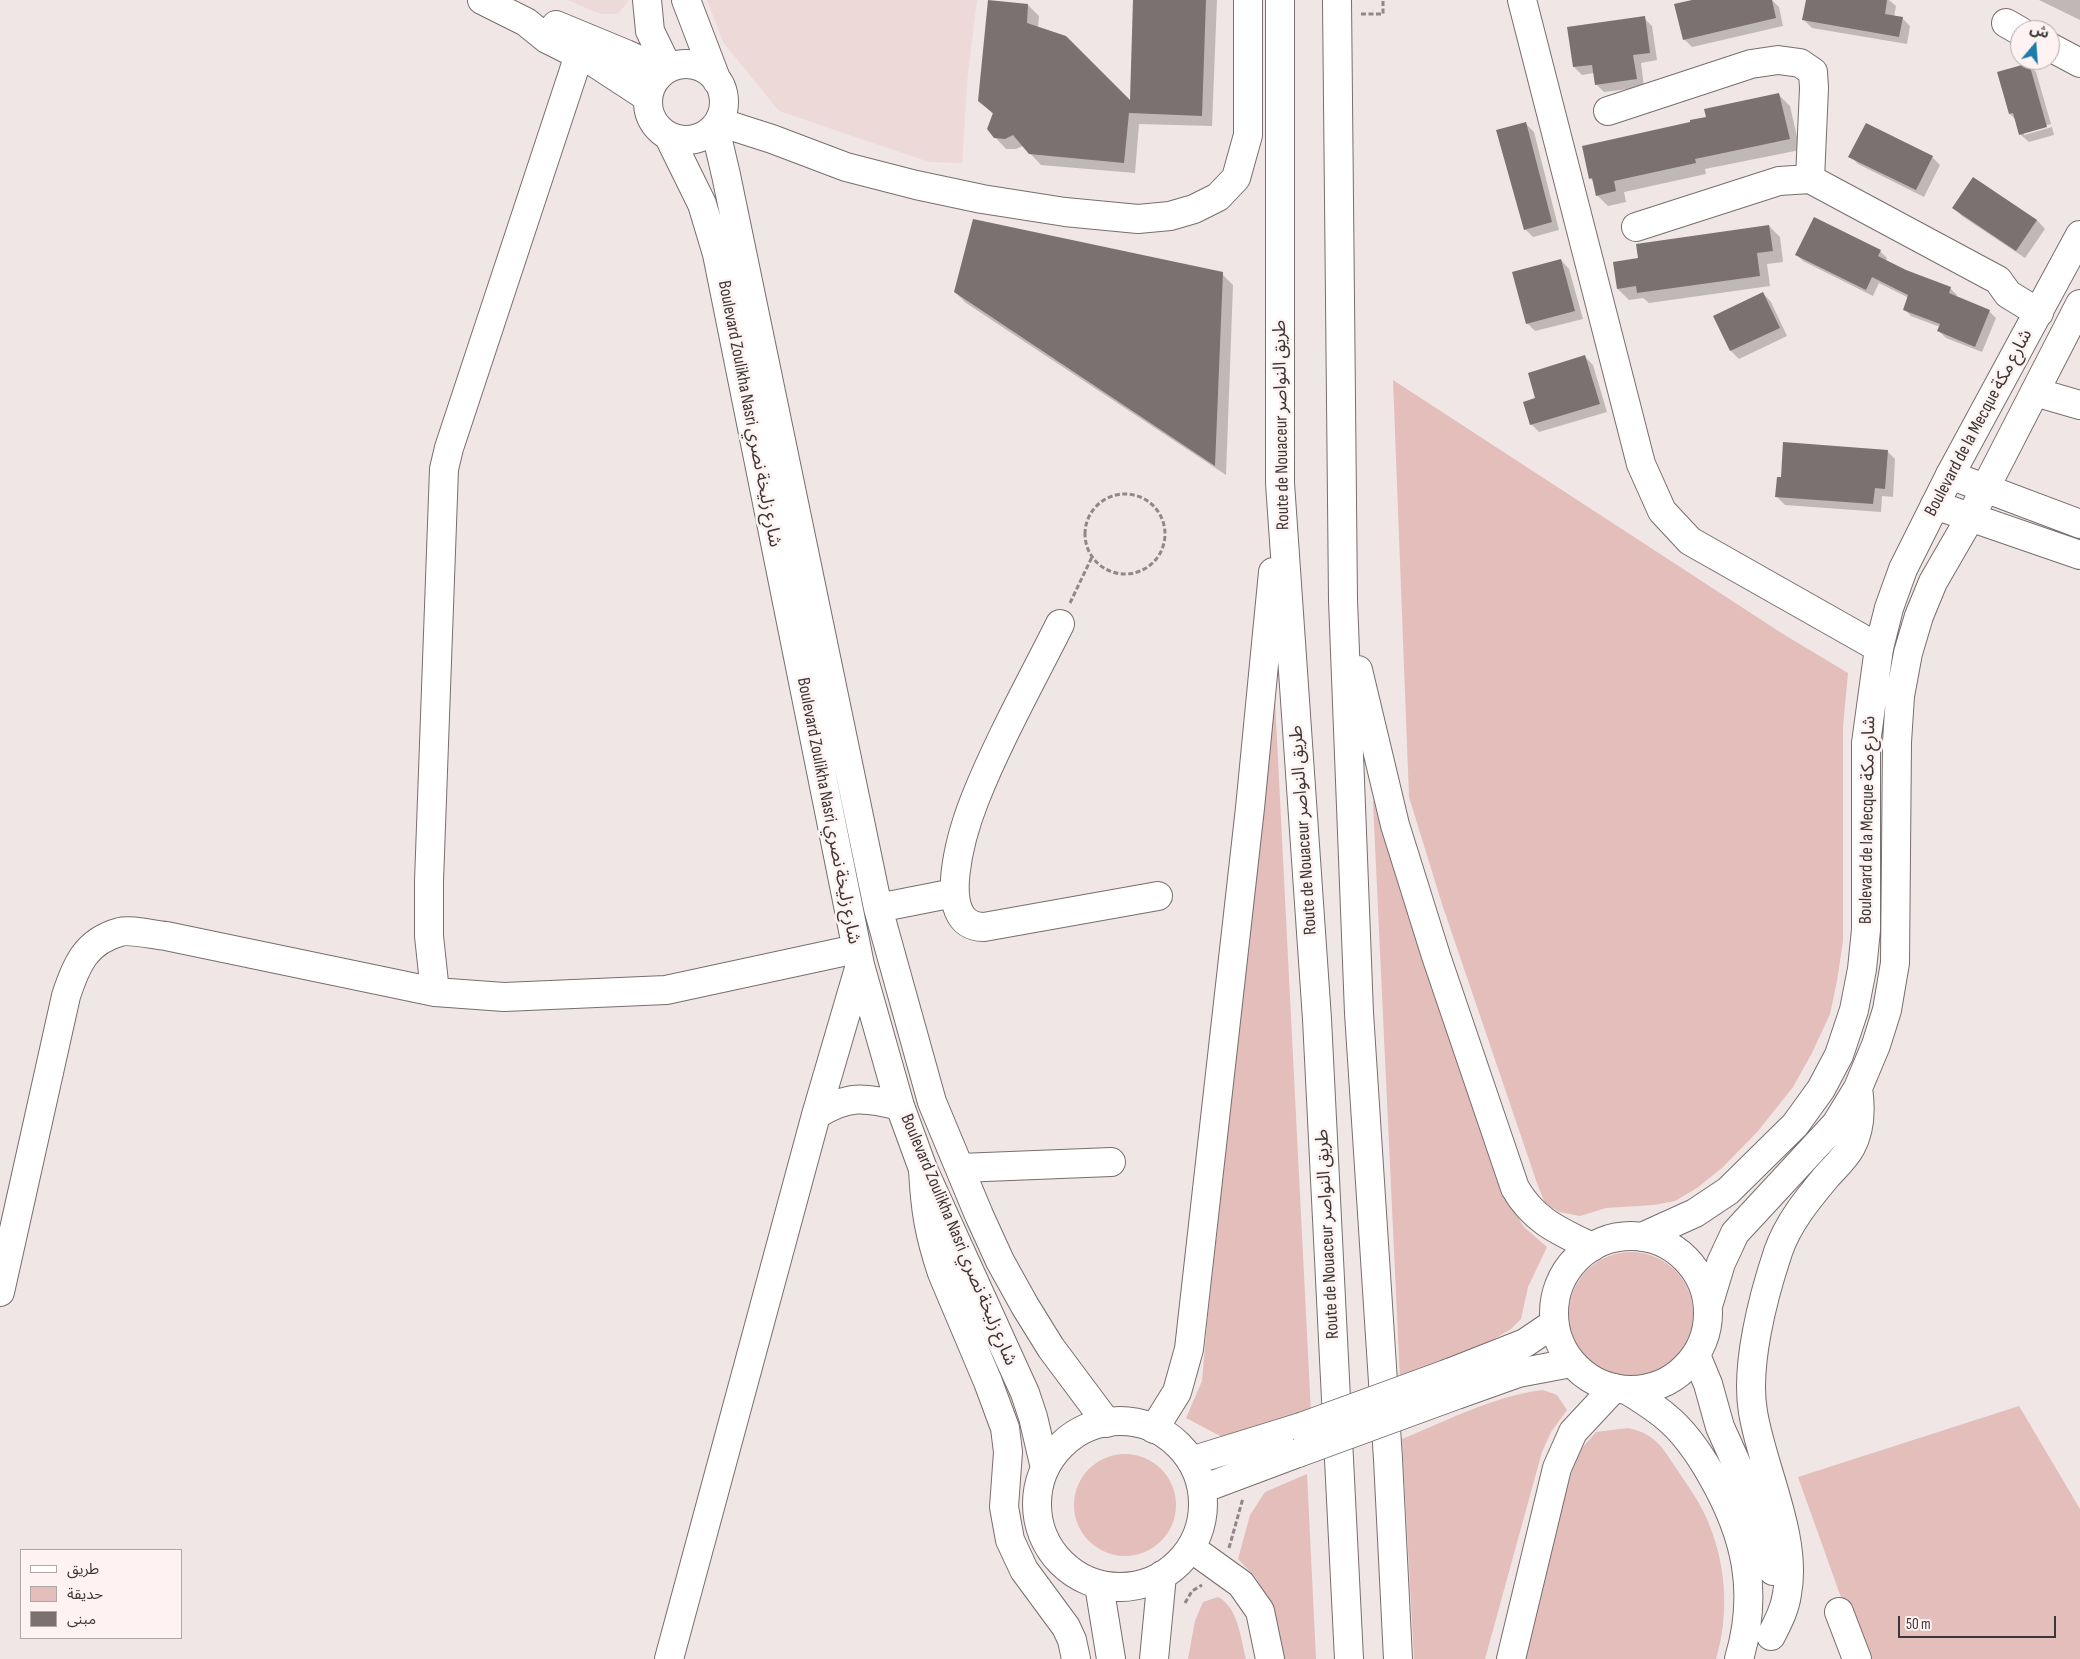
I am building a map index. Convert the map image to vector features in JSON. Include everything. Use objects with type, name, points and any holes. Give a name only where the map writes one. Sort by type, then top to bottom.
[{"type":"main road","points":[[482,0],[526,22],[547,39],[595,62],[647,97]]},
{"type":"main road","points":[[648,0],[650,31],[666,70]]},
{"type":"main road","points":[[686,0],[720,86],[724,107],[717,125],[697,140],[682,141],[668,137],[653,123],[648,110],[647,97],[652,82],[666,70],[682,64],[695,65],[708,71],[720,86],[772,139]]},
{"type":"main road","points":[[717,125],[772,139],[846,167],[916,185],[1065,212],[1138,219],[1170,216],[1194,209],[1218,197],[1236,178],[1248,135],[1248,0]]},
{"type":"main road","name":"Route de Nouaceur طريق النواصر","points":[[1280,0],[1280,483],[1317,1019],[1349,1659]]},
{"type":"main road","points":[[1337,0],[1343,600],[1359,1013],[1388,1459],[1398,1659]]},
{"type":"main road","points":[[1522,0],[1641,464],[1662,511],[1690,541],[1879,648]]},
{"type":"main road","points":[[526,22],[554,24],[666,70]]},
{"type":"main road","points":[[2060,52],[2080,63]]},
{"type":"main road","points":[[435,992],[429,936],[429,881],[444,469],[449,448],[579,55]]},
{"type":"main road","points":[[1608,111],[1751,64],[1778,60],[1800,63],[1812,72],[1814,88],[1810,179]]},
{"type":"main road","name":"Boulevard Zoulikha Nasri شارع زليخة نصري","points":[[717,125],[878,908],[932,1102],[997,1253],[1025,1306],[1051,1348],[1107,1423]]},
{"type":"main road","name":"Boulevard Zoulikha Nasri شارع زليخة نصري","points":[[668,137],[702,204],[717,254],[858,957],[900,1106],[923,1169],[1034,1417],[1045,1468]]},
{"type":"main road","points":[[1636,227],[1779,181],[1810,179],[1998,280],[2019,282],[2043,304]]},
{"type":"main road","name":"Boulevard de la Mecque شارع مكة","points":[[1642,1237],[1695,1213],[1728,1191],[1795,1125],[1821,1090],[1839,1055],[1854,1010],[1862,969],[1866,930],[1866,743],[1879,648],[1888,608],[1903,569],[1950,475],[2080,235]]},
{"type":"main road","name":"Boulevard de la Mecque شارع مكة","points":[[1708,1306],[1722,1263],[1735,1234],[1836,1124],[1858,1088],[1876,1045],[1887,1010],[1895,962],[1897,742],[1900,696],[1908,653],[1919,616],[1933,582],[1970,518],[2080,304]]},
{"type":"main road","points":[[2035,392],[2080,405]]},
{"type":"main road","points":[[1950,475],[2080,524]]},
{"type":"main road","points":[[1154,1429],[1177,1392],[1189,1348],[1250,808],[1275,554],[1280,483]]},
{"type":"main road","points":[[1935,505],[2080,555]]},
{"type":"main road","points":[[1343,600],[1396,825],[1436,956],[1511,1176],[1521,1198],[1539,1219],[1592,1247]]},
{"type":"main road","points":[[1060,624],[975,800],[958,860],[954,893],[958,912],[962,919],[976,927],[1158,896]]},
{"type":"main road","points":[[878,908],[954,893]]},
{"type":"main road","points":[[0,1292],[66,996],[76,966],[94,944],[121,931],[166,936],[435,992],[504,996],[666,990],[858,957],[669,1659]]},
{"type":"main road","points":[[1768,1647],[1784,1608],[1788,1593],[1789,1570],[1780,1518],[1753,1412],[1751,1392],[1754,1351],[1771,1276],[1786,1233],[1805,1204],[1847,1152],[1856,1136],[1860,1112],[1858,1088]]},
{"type":"main road","points":[[816,1115],[830,1106],[847,1100],[864,1098],[900,1106]]},
{"type":"main road","points":[[960,1168],[1112,1162]]},
{"type":"main road","points":[[923,1169],[924,1206],[928,1229],[942,1273],[998,1405],[1007,1440],[1008,1463],[1004,1507],[1010,1540],[1024,1570],[1066,1627],[1072,1640],[1076,1659]]},
{"type":"main road","points":[[1510,1659],[1557,1468],[1573,1432],[1621,1389],[1654,1387],[1681,1373],[1696,1355],[1706,1336],[1708,1321],[1706,1291],[1692,1265],[1669,1246],[1656,1240],[1642,1237],[1616,1238],[1592,1247],[1573,1263],[1560,1283],[1554,1306],[1553,1324],[1559,1341],[1571,1363],[1588,1377],[1621,1389],[1652,1406],[1680,1431],[1704,1463],[1728,1504],[1744,1549],[1747,1573],[1747,1621],[1739,1659]]},
{"type":"main road","points":[[1454,1384],[1553,1324]]},
{"type":"main road","points":[[1696,1355],[1708,1384],[1720,1428],[1751,1496],[1772,1564],[1774,1588],[1768,1647]]},
{"type":"main road","points":[[1191,1461],[1300,1440],[1454,1384],[1571,1363]]},
{"type":"main road","points":[[1123,1422],[1154,1429],[1175,1442],[1191,1461],[1202,1490],[1203,1510],[1199,1530],[1190,1548],[1173,1568],[1162,1576],[1142,1584],[1121,1587],[1099,1584],[1083,1579],[1058,1559],[1048,1546],[1038,1516],[1037,1499],[1045,1468],[1052,1456],[1070,1438],[1094,1426],[1123,1422]]},
{"type":"main road","points":[[1202,1490],[1237,1476],[1300,1440]]},
{"type":"main road","points":[[1190,1548],[1241,1584],[1260,1611],[1270,1659]]},
{"type":"main road","points":[[1154,1659],[1162,1576]]},
{"type":"main road","points":[[1099,1584],[1111,1659]]},
{"type":"main road","points":[[1839,1612],[1857,1659]]},
{"type":"path","points":[[1383,0],[1383,14]]},
{"type":"path","points":[[1118,494],[1140,496],[1150,502],[1158,511],[1164,526],[1164,544],[1160,554],[1153,563],[1133,573],[1121,574],[1105,568],[1092,557],[1087,547],[1085,536],[1086,524],[1090,514],[1097,505],[1107,498],[1118,494]]},
{"type":"path","points":[[1060,624],[1092,557]]},
{"type":"path","points":[[1228,1551],[1244,1493],[1237,1476]]},
{"type":"path","points":[[1183,1611],[1185,1602],[1192,1591],[1203,1585],[1210,1584]]},
{"type":"shaded area","points":[[568,0],[629,0],[618,14],[600,14]]},
{"type":"shaded area","points":[[707,0],[977,0],[968,72],[962,163],[929,162],[779,111],[723,42]]},
{"type":"green space","points":[[1393,380],[1783,634],[1848,673],[1843,726],[1843,941],[1830,1014],[1812,1053],[1793,1087],[1758,1131],[1723,1167],[1697,1188],[1675,1201],[1654,1205],[1606,1208],[1580,1216],[1559,1212],[1545,1203],[1538,1186],[1442,904],[1409,797]]},
{"type":"green space","points":[[1275,700],[1311,1413],[1226,1439],[1186,1418],[1202,1381]]},
{"type":"green space","points":[[1375,799],[1503,1194],[1524,1227],[1547,1247],[1528,1287],[1521,1319],[1511,1329],[1470,1353],[1400,1379],[1373,802]]},
{"type":"green space","points":[[1631,1252],[1655,1257],[1666,1262],[1675,1270],[1683,1279],[1688,1290],[1693,1314],[1688,1338],[1683,1349],[1675,1358],[1666,1366],[1655,1371],[1631,1376],[1607,1371],[1596,1366],[1587,1358],[1579,1349],[1574,1338],[1569,1314],[1574,1290],[1579,1279],[1587,1270],[1596,1262],[1607,1257]]},
{"type":"green space","points":[[1543,1390],[1557,1395],[1567,1410],[1551,1432],[1542,1452],[1485,1659],[1414,1659],[1402,1439],[1489,1403]]},
{"type":"green space","points":[[2019,1406],[2080,1509],[2080,1659],[1863,1659],[1798,1477]]},
{"type":"green space","points":[[1628,1428],[1653,1438],[1663,1449],[1697,1499],[1713,1534],[1722,1569],[1724,1587],[1723,1624],[1716,1659],[1519,1659],[1575,1460],[1582,1448],[1596,1432]]},
{"type":"green space","points":[[1125,1454],[1144,1458],[1161,1469],[1172,1486],[1176,1505],[1172,1524],[1161,1541],[1144,1552],[1125,1556],[1106,1552],[1089,1541],[1078,1524],[1074,1505],[1078,1486],[1089,1469],[1106,1458]]},
{"type":"green space","points":[[1307,1474],[1316,1659],[1280,1659],[1268,1599],[1256,1578],[1238,1559],[1250,1515],[1265,1492]]},
{"type":"green space","points":[[1218,1597],[1230,1608],[1238,1624],[1246,1659],[1188,1659],[1195,1621],[1203,1602]]},
{"type":"building","points":[[988,0],[1028,4],[1027,23],[1066,36],[1130,100],[1133,0],[1206,0],[1202,116],[1129,113],[1124,163],[1029,154],[1013,135],[1005,139],[994,138],[987,129],[993,113],[978,101]]},
{"type":"building","points":[[1692,0],[1772,0],[1776,18],[1683,40],[1674,4]]},
{"type":"building","points":[[1806,0],[1887,0],[1885,14],[1903,17],[1899,37],[1802,20]]},
{"type":"building","points":[[1645,16],[1650,53],[1633,55],[1637,79],[1595,85],[1592,65],[1573,67],[1567,27]]},
{"type":"building","points":[[2010,68],[2010,70],[2031,70],[2047,127],[2019,135],[2013,113],[2009,114],[1997,72]]},
{"type":"building","points":[[1779,93],[1790,139],[1695,159],[1696,163],[1614,181],[1616,191],[1596,196],[1592,178],[1589,179],[1582,146],[1690,122],[1690,120],[1706,117],[1704,109]]},
{"type":"building","points":[[1526,122],[1552,222],[1524,230],[1496,130]]},
{"type":"building","points":[[1866,123],[1933,156],[1916,190],[1848,157]]},
{"type":"building","points":[[1973,177],[2037,220],[2016,251],[1952,208]]},
{"type":"building","points":[[1814,217],[1881,250],[1878,256],[1906,270],[1951,287],[1949,293],[1990,310],[1975,347],[1937,331],[1940,324],[1903,310],[1908,295],[1872,277],[1866,290],[1795,255]]},
{"type":"building","points":[[973,219],[1223,272],[1215,466],[954,292]]},
{"type":"building","points":[[1769,225],[1773,251],[1757,253],[1760,276],[1637,293],[1636,286],[1617,289],[1613,262],[1638,258],[1636,244]]},
{"type":"building","points":[[1561,259],[1575,311],[1526,324],[1512,272]]},
{"type":"building","points":[[1763,292],[1780,328],[1730,351],[1713,316]]},
{"type":"building","points":[[1585,355],[1600,404],[1530,425],[1523,402],[1535,398],[1528,373]]},
{"type":"building","points":[[1783,442],[1888,450],[1885,489],[1875,488],[1873,504],[1775,497],[1777,477],[1781,477]]}]
